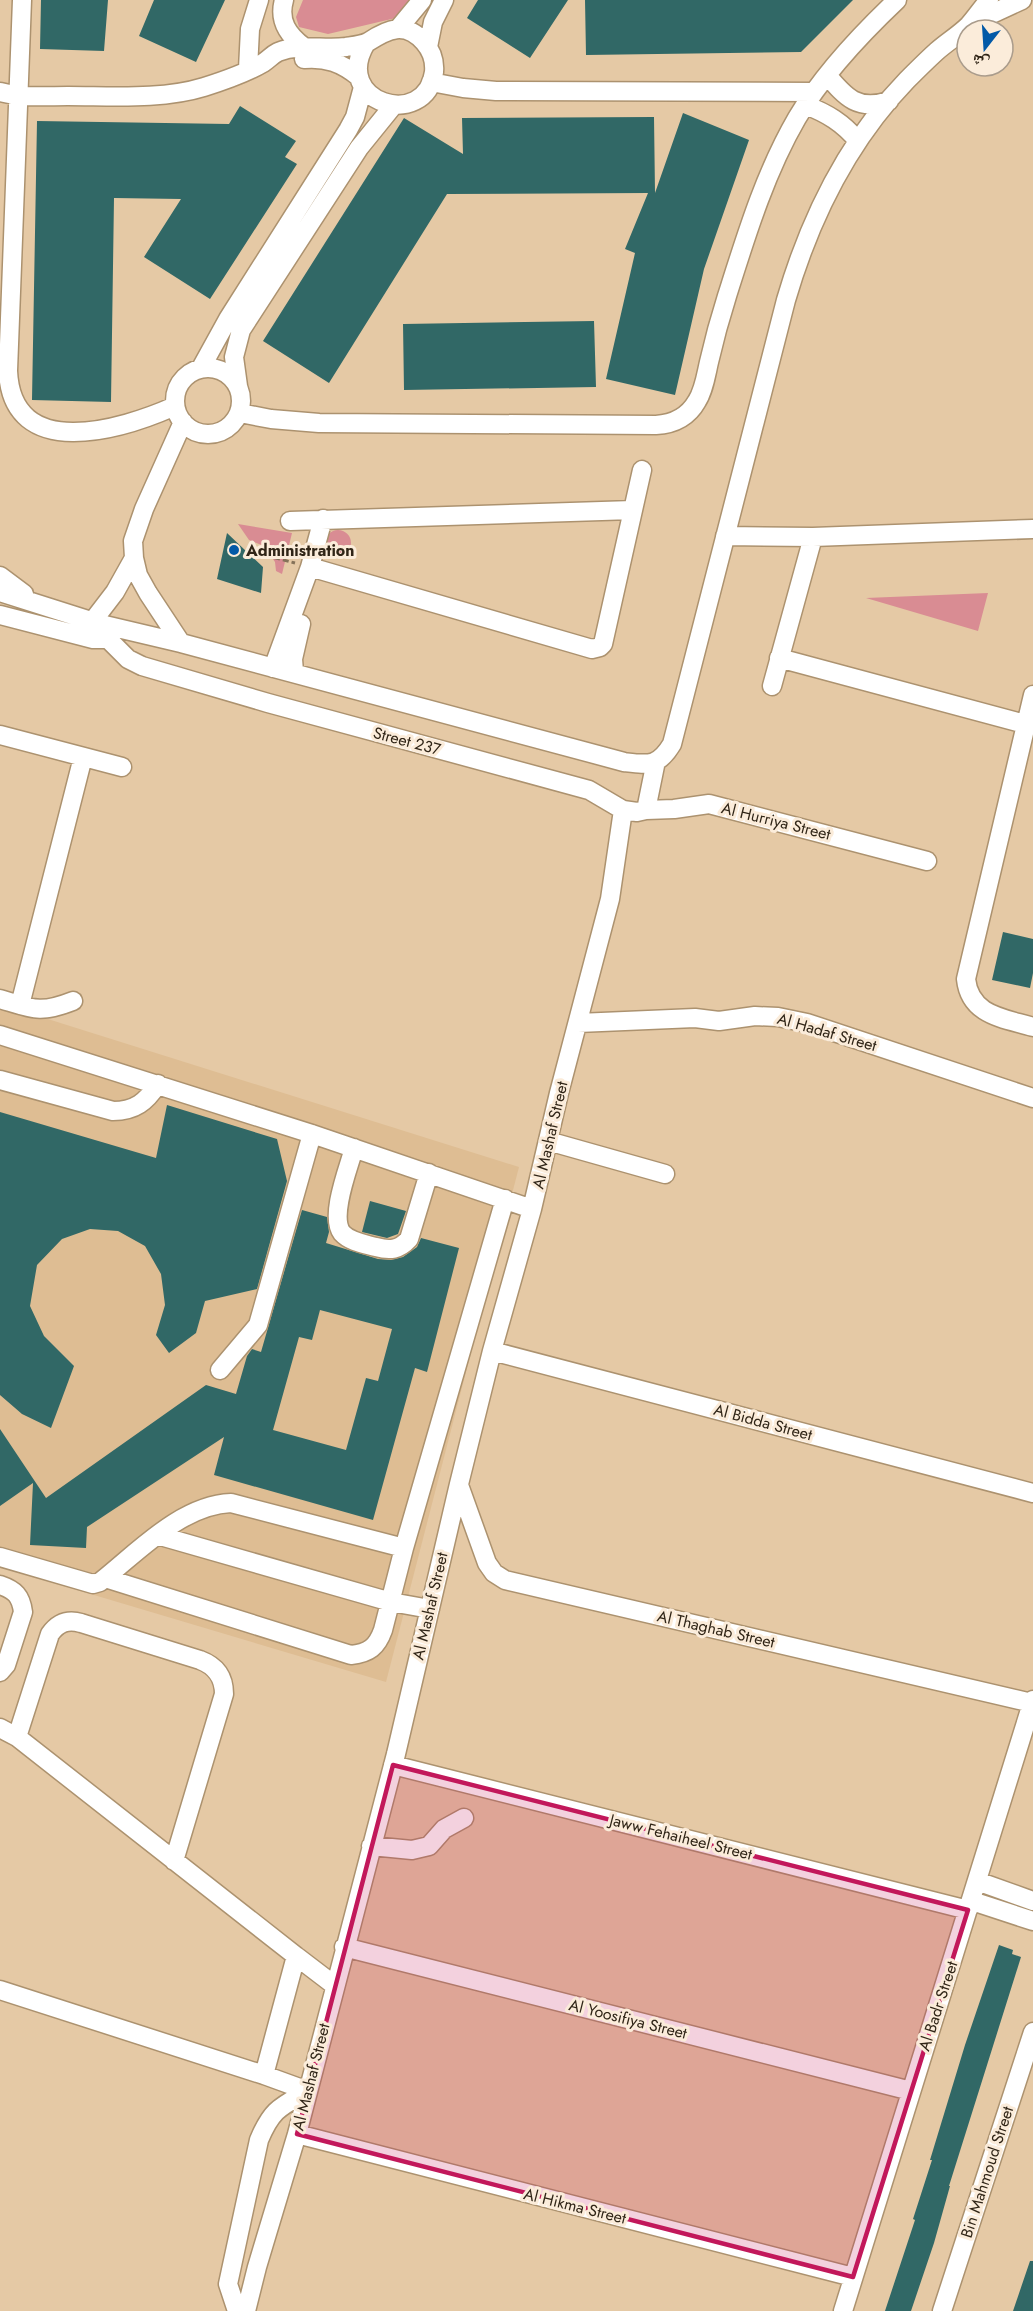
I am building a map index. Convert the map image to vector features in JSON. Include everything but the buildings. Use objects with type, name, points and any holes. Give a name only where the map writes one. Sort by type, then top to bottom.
[{"type":"street","points":[[22,0],[8,388],[14,403],[24,417],[38,426],[54,431],[93,431],[179,414]]},
{"type":"street","points":[[256,66],[250,29],[259,0]]},
{"type":"street","points":[[284,0],[282,18],[286,30],[304,47]]},
{"type":"street","points":[[399,29],[422,0]]},
{"type":"street","points":[[428,47],[433,22],[444,0]]},
{"type":"street","points":[[240,413],[287,422],[319,423],[656,425],[677,421],[694,407],[699,398],[718,325],[759,200],[786,140],[827,75],[897,0]]},
{"type":"street","points":[[975,18],[989,0]]},
{"type":"street","points":[[984,18],[1022,0]]},
{"type":"street","points":[[201,368],[228,319],[355,117],[361,82],[358,65],[360,53],[366,43],[386,30],[399,29],[410,32],[428,47],[433,58],[434,70],[425,92],[416,100],[393,105],[371,97],[361,82],[345,67],[323,58],[256,66]]},
{"type":"street","points":[[134,558],[111,598],[92,622],[294,672],[624,762],[648,765],[663,758],[672,744],[798,259],[813,220],[832,183],[858,141],[889,101],[936,52],[955,36]]},
{"type":"street","points":[[0,92],[18,96],[123,96],[181,92],[209,85],[256,66],[275,53],[304,47],[342,47],[366,43]]},
{"type":"street","points":[[827,75],[847,98],[857,103],[868,105],[889,101]]},
{"type":"street","points":[[431,82],[488,91],[810,99],[840,122],[858,141]]},
{"type":"street","points":[[0,105],[18,96]]},
{"type":"street","points":[[238,386],[226,373],[218,369],[201,368],[193,371],[180,382],[175,398],[179,414],[197,432],[214,434],[230,427],[240,413],[241,394],[234,357],[241,330],[359,148],[393,105]]},
{"type":"street","points":[[179,414],[137,527],[134,558],[138,575],[148,594],[181,643]]},
{"type":"street","points":[[314,569],[597,649],[603,644],[642,470]]},
{"type":"street","points":[[290,520],[633,510]]},
{"type":"street","points":[[294,672],[296,643],[314,569],[323,519]]},
{"type":"street","points":[[725,536],[813,537],[1033,529]]},
{"type":"street","points":[[772,686],[813,537]]},
{"type":"street","points":[[273,668],[314,569]]},
{"type":"street","points":[[0,576],[38,603]]},
{"type":"street","name":"Street 237","points":[[0,592],[92,622],[128,659],[142,666],[268,703],[589,790],[623,810]]},
{"type":"street","points":[[0,615],[77,636],[108,639]]},
{"type":"street","points":[[779,658],[1025,724]]},
{"type":"street","points":[[1033,695],[966,979],[967,989],[978,1006],[986,1012],[1033,1027]]},
{"type":"street","points":[[0,735],[122,767]]},
{"type":"street","points":[[20,1005],[83,757]]},
{"type":"street","points":[[646,810],[656,761]]},
{"type":"street","name":"Al Hurriya Street","points":[[623,810],[630,813],[709,804],[927,861]]},
{"type":"street","name":"Al Mashaf Street","points":[[246,2311],[257,2266],[297,2134],[393,1765],[492,1351],[532,1209],[610,899],[623,810]]},
{"type":"street","points":[[0,999],[30,1009],[48,1010],[73,1000]]},
{"type":"street","name":"Al Hadaf Street","points":[[578,1023],[695,1018],[719,1021],[755,1016],[785,1018],[1033,1098]]},
{"type":"street","points":[[1,1040],[158,1084],[532,1209]]},
{"type":"street","points":[[0,1080],[113,1111],[125,1111],[137,1107],[147,1100],[158,1084]]},
{"type":"street","points":[[220,1370],[258,1325],[312,1134]]},
{"type":"street","points":[[548,1141],[665,1174]]},
{"type":"street","points":[[354,1148],[336,1216],[342,1233],[350,1239],[388,1250],[404,1245],[409,1239],[429,1173]]},
{"type":"street","points":[[105,1578],[351,1655],[362,1654],[372,1649],[379,1641],[391,1602],[404,1548],[505,1199]]},
{"type":"street","name":"Al Bidda Street","points":[[492,1351],[1033,1493]]},
{"type":"street","name":"Al Thaghab Street","points":[[459,1484],[487,1563],[494,1573],[505,1580],[1033,1702]]},
{"type":"street","points":[[0,1557],[89,1584],[97,1583],[157,1535],[200,1509],[220,1503],[231,1503],[404,1548]]},
{"type":"street","points":[[157,1535],[391,1602],[430,1609]]},
{"type":"street","points":[[0,1585],[18,1594],[23,1612],[6,1665],[0,1672]]},
{"type":"street","points":[[17,1737],[50,1634],[54,1628],[67,1621],[81,1623],[200,1660],[216,1669],[224,1685],[224,1694],[174,1861]]},
{"type":"street","name":"Al Badr Street","points":[[843,2311],[1033,1702]]},
{"type":"street","points":[[0,1728],[17,1737],[334,1985]]},
{"type":"street","name":"Jaww Fehaiheel Street","points":[[393,1765],[1033,1921]]},
{"type":"street","points":[[371,1846],[412,1850],[429,1846],[444,1829],[464,1818]]},
{"type":"street","points":[[977,1881],[1033,1900]]},
{"type":"street","name":"Al Yoosifiya Street","points":[[344,1947],[911,2091]]},
{"type":"street","points":[[264,2075],[297,1956]]},
{"type":"street","points":[[0,1990],[308,2091]]},
{"type":"street","name":"Bin Mahmoud Street","points":[[942,2311],[1033,2032]]},
{"type":"street","points":[[237,2311],[228,2284],[259,2140],[268,2118],[282,2105],[308,2091]]},
{"type":"street","name":"Al Hikma Street","points":[[297,2134],[853,2277]]},
{"type":"path","points":[[259,548],[272,557],[314,569]]},
{"type":"highlighted area","points":[[393,1765],[968,1910],[853,2277],[297,2134]]},
{"type":"shaded area","points":[[303,0],[411,0],[400,17],[328,34],[299,27],[296,17]]},
{"type":"shaded area","points":[[238,524],[292,533],[282,574],[276,571],[275,562],[264,546],[249,540]]},
{"type":"shaded area","points":[[338,530],[347,534],[351,543],[347,552],[338,556],[329,552],[325,543],[329,534]]},
{"type":"shaded area","points":[[988,593],[978,631],[866,598]]},
{"type":"shaded area","points":[[0,1004],[519,1167],[386,1682],[0,1567]]},
{"type":"place","name":"Administration","points":[[234,550]]}]
